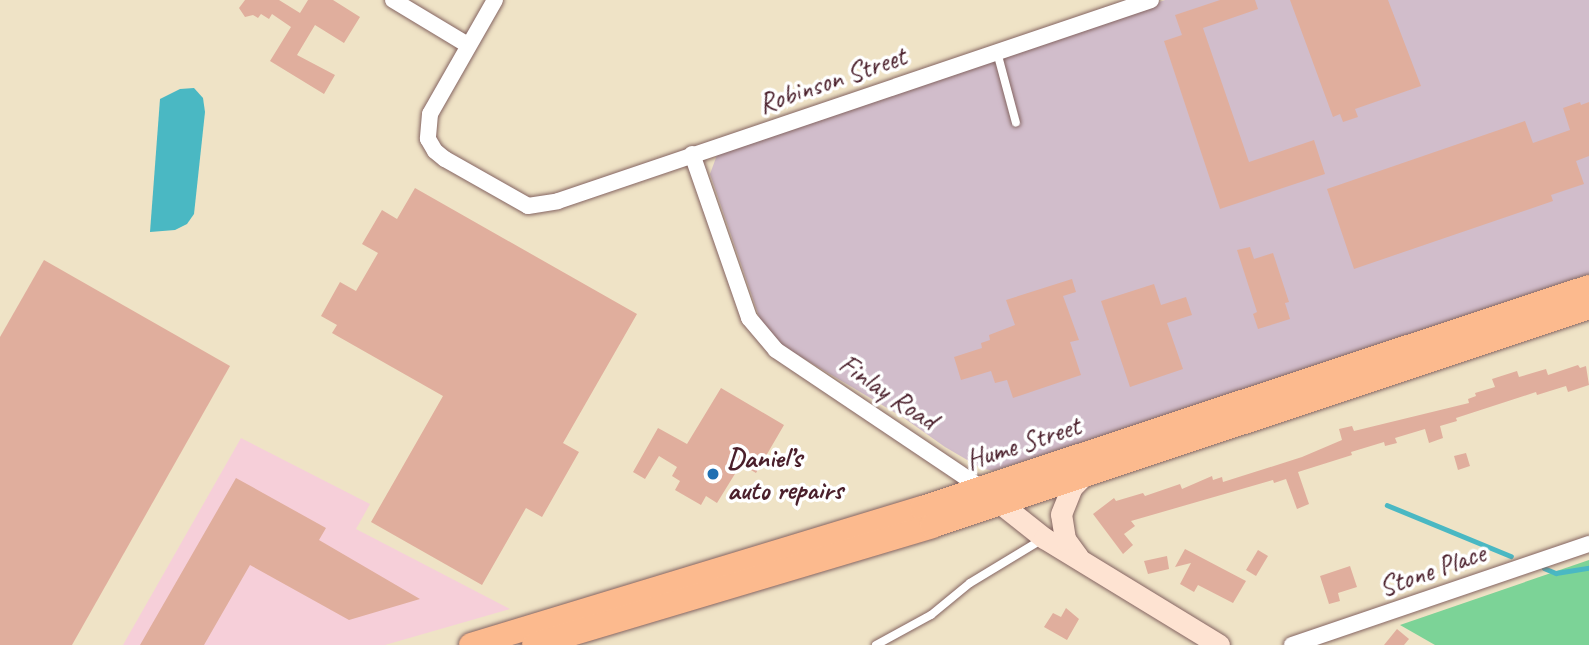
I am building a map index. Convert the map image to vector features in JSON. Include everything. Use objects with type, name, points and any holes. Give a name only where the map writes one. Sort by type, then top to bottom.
[{"type":"main road","name":"Hume Street","points":[[534,645],[990,496],[1589,287]]},
{"type":"main road","name":"Hume Street","points":[[471,645],[990,496],[1086,473],[1589,307]]},
{"type":"street","points":[[393,0],[468,46],[495,0]]},
{"type":"street","name":"Robinson Street","points":[[468,46],[430,114],[428,139],[435,151],[445,159],[528,206],[558,201],[1151,0]]},
{"type":"street","name":"Finlay Road","points":[[692,154],[749,318],[776,350],[990,496],[1044,538],[1086,566],[1219,645]]},
{"type":"street","points":[[1086,473],[1072,487],[1061,514],[1065,539],[1086,566]]},
{"type":"street","name":"Stone Place","points":[[1292,645],[1589,544]]},
{"type":"lane","points":[[998,52],[1016,123]]},
{"type":"lane","points":[[876,645],[932,615],[970,583],[1044,538]]},
{"type":"lane","points":[[892,645],[904,632]]},
{"type":"shaded area","points":[[1165,0],[1589,0],[1589,274],[1204,404],[993,471],[981,468],[945,447],[904,418],[781,345],[761,322],[710,174],[717,155]]},
{"type":"shaded area","points":[[241,438],[370,504],[356,529],[510,609],[385,645],[123,645]]},
{"type":"green space","points":[[1589,560],[1589,645],[1435,645],[1400,625]]},
{"type":"water","points":[[194,88],[203,98],[205,112],[194,214],[187,224],[175,230],[150,232],[160,99],[180,89]]},
{"type":"building","points":[[245,0],[279,0],[300,13],[308,0],[333,0],[360,17],[344,43],[315,25],[297,55],[335,75],[324,94],[270,61],[291,27],[272,14],[269,19],[261,14],[258,18],[253,15],[245,17],[239,8]]},
{"type":"building","points":[[1220,0],[1255,0],[1258,9],[1203,28],[1249,162],[1314,140],[1325,174],[1220,209],[1164,41],[1182,35],[1175,15]]},
{"type":"building","points":[[1290,0],[1388,0],[1421,86],[1355,109],[1358,117],[1343,122],[1340,114],[1333,117]]},
{"type":"building","points":[[1580,102],[1581,105],[1589,102],[1589,156],[1576,161],[1584,184],[1551,195],[1553,201],[1354,269],[1327,189],[1525,121],[1533,143],[1570,130],[1563,108]]},
{"type":"building","points":[[415,188],[637,314],[563,443],[579,452],[542,517],[526,508],[482,585],[371,522],[443,396],[332,333],[337,325],[321,316],[340,282],[356,291],[378,253],[362,244],[382,210],[397,219]]},
{"type":"building","points":[[1250,247],[1254,259],[1273,253],[1289,302],[1285,303],[1290,319],[1258,329],[1253,314],[1257,312],[1237,250]]},
{"type":"building","points":[[44,260],[230,366],[72,645],[0,645],[0,337]]},
{"type":"building","points":[[1072,279],[1076,292],[1063,296],[1079,340],[1070,342],[1081,375],[1013,398],[1007,380],[995,383],[991,371],[961,380],[954,357],[982,348],[981,343],[990,340],[989,335],[1015,325],[1006,300]]},
{"type":"building","points":[[1154,284],[1161,305],[1186,297],[1192,315],[1167,323],[1183,369],[1130,387],[1101,301]]},
{"type":"building","points":[[1578,365],[1580,368],[1586,366],[1589,385],[1568,392],[1566,386],[1537,395],[1536,392],[1456,418],[1457,421],[1440,426],[1443,438],[1429,443],[1425,429],[1395,438],[1397,443],[1385,446],[1384,442],[1298,472],[1309,504],[1297,509],[1286,479],[1274,483],[1273,480],[1131,521],[1135,526],[1124,534],[1133,545],[1123,554],[1093,514],[1114,498],[1116,501],[1143,493],[1145,496],[1180,484],[1182,489],[1212,476],[1213,480],[1222,477],[1223,482],[1302,457],[1342,440],[1339,429],[1352,426],[1354,431],[1469,403],[1468,399],[1476,396],[1475,393],[1495,387],[1492,379],[1517,371],[1519,377],[1546,369],[1548,375]]},
{"type":"building","points":[[721,388],[784,425],[756,473],[741,464],[717,503],[706,496],[701,505],[675,490],[680,481],[672,476],[677,467],[659,456],[645,479],[633,472],[658,428],[687,444]]},
{"type":"building","points":[[1466,453],[1470,466],[1458,470],[1454,456]]},
{"type":"building","points":[[236,478],[326,528],[319,540],[420,599],[349,620],[250,565],[204,645],[140,645]]},
{"type":"building","points":[[1185,549],[1246,581],[1233,603],[1198,585],[1194,592],[1180,584],[1191,563],[1175,567]]},
{"type":"building","points":[[1258,550],[1268,556],[1256,576],[1246,570]]},
{"type":"building","points":[[1167,556],[1169,569],[1148,574],[1144,561]]},
{"type":"building","points":[[1350,566],[1357,587],[1338,593],[1340,601],[1329,604],[1320,576]]},
{"type":"building","points":[[1066,608],[1079,619],[1067,640],[1044,627],[1053,613],[1061,617]]},
{"type":"building","points":[[1397,629],[1409,639],[1404,645],[1384,645]]},
{"type":"waterway","points":[[1387,505],[1511,556]]},
{"type":"waterway","points":[[1544,568],[1556,573],[1589,568]]},
{"type":"place","name":"Daniel’s auto repairs","points":[[713,474]]}]
